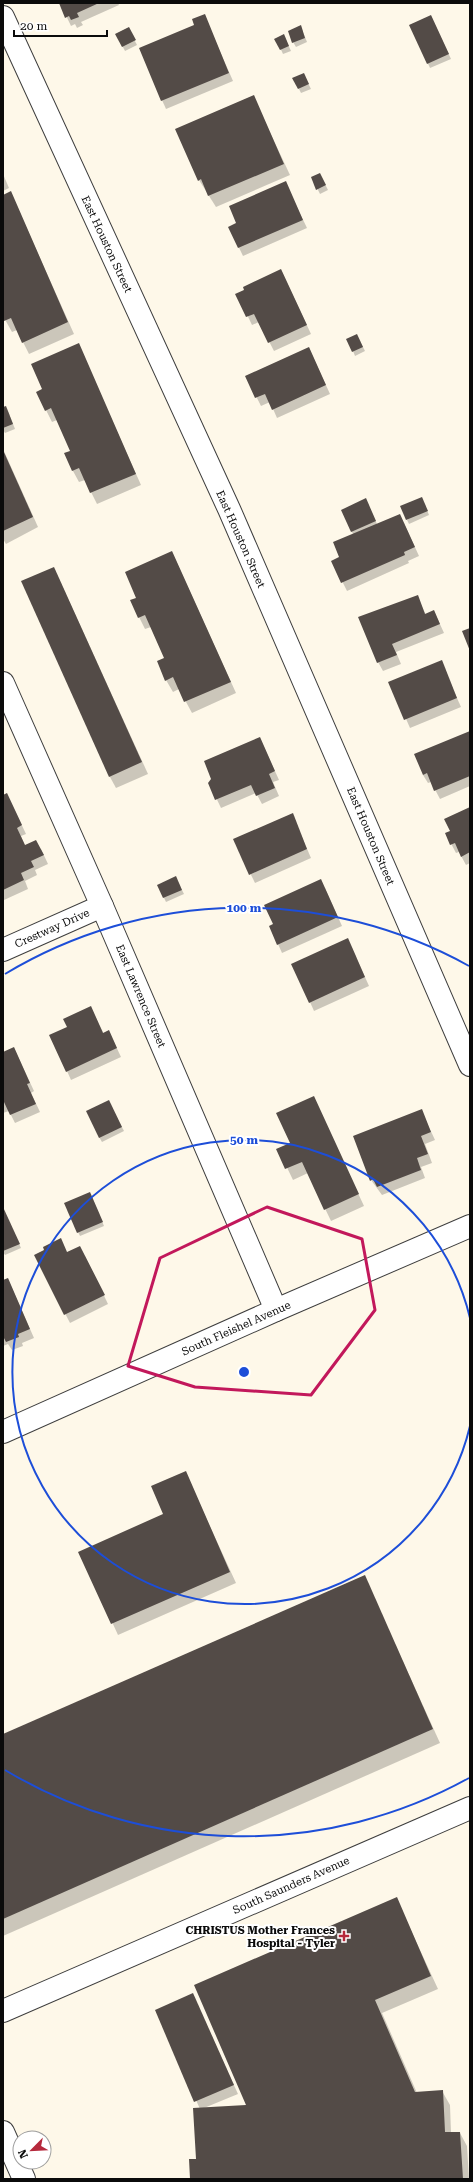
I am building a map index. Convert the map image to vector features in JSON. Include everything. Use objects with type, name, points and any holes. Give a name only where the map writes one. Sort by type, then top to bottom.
[{"type":"street","name":"East Houston Street","points":[[3,18],[229,510],[470,1065]]},
{"type":"street","name":"East Lawrence Street","points":[[3,683],[102,906],[276,1310]]},
{"type":"street","name":"Crestway Drive","points":[[3,950],[102,906]]},
{"type":"street","name":"South Fleishel Avenue","points":[[3,1432],[276,1310],[470,1226]]},
{"type":"street","name":"South Saunders Avenue","points":[[3,2011],[470,1808]]},
{"type":"street","points":[[3,2132],[24,2179]]},
{"type":"highlighted area","points":[[267,1207],[362,1239],[375,1310],[311,1395],[195,1387],[128,1366],[160,1258]]},
{"type":"building","points":[[59,3],[99,3],[77,13],[79,17],[71,20],[69,16],[65,18]]},
{"type":"building","points":[[205,14],[229,73],[161,101],[139,48],[194,25],[192,19]]},
{"type":"building","points":[[431,15],[449,54],[427,64],[409,25]]},
{"type":"building","points":[[301,25],[305,38],[292,43],[288,31]]},
{"type":"building","points":[[129,27],[136,40],[122,47],[115,34]]},
{"type":"building","points":[[284,34],[289,46],[280,50],[274,39]]},
{"type":"building","points":[[304,73],[309,84],[298,89],[292,78]]},
{"type":"building","points":[[254,95],[284,164],[208,196],[201,179],[198,181],[175,129]]},
{"type":"building","points":[[320,173],[326,185],[316,190],[311,177]]},
{"type":"building","points":[[286,181],[303,220],[238,248],[228,227],[236,223],[229,206]]},
{"type":"building","points":[[11,191],[68,322],[22,343],[11,318],[4,321],[3,319],[3,195]]},
{"type":"building","points":[[281,269],[307,325],[268,343],[254,314],[246,317],[235,294],[244,290],[243,287]]},
{"type":"building","points":[[357,334],[363,347],[352,352],[346,339]]},
{"type":"building","points":[[79,343],[136,474],[90,493],[79,468],[72,471],[64,453],[70,451],[51,408],[45,411],[36,392],[42,389],[31,364]]},
{"type":"building","points":[[309,347],[326,385],[272,410],[265,394],[255,398],[245,376]]},
{"type":"building","points":[[6,406],[13,424],[3,428],[3,407]]},
{"type":"building","points":[[3,450],[33,517],[3,531]]},
{"type":"building","points":[[422,497],[428,511],[406,520],[400,506]]},
{"type":"building","points":[[366,498],[376,521],[351,532],[341,510]]},
{"type":"building","points":[[400,514],[415,547],[404,552],[405,555],[341,583],[331,561],[339,557],[333,542]]},
{"type":"building","points":[[172,551],[231,682],[184,702],[173,677],[165,681],[157,661],[164,658],[145,615],[138,618],[130,600],[136,598],[125,572]]},
{"type":"building","points":[[54,567],[142,762],[109,777],[21,581]]},
{"type":"building","points":[[418,595],[425,614],[434,610],[440,624],[392,644],[397,655],[377,663],[358,617]]},
{"type":"building","points":[[470,628],[470,651],[462,631]]},
{"type":"building","points":[[442,660],[457,698],[404,720],[388,682]]},
{"type":"building","points":[[470,731],[470,776],[434,791],[427,773],[423,775],[414,754]]},
{"type":"building","points":[[260,737],[275,771],[269,774],[275,788],[256,796],[251,785],[215,800],[208,783],[211,779],[204,761]]},
{"type":"building","points":[[7,793],[22,825],[17,828],[25,845],[36,840],[44,855],[31,861],[34,867],[21,873],[24,880],[3,890],[3,795]]},
{"type":"building","points":[[470,807],[470,852],[461,857],[455,843],[450,845],[445,833],[450,831],[444,819]]},
{"type":"building","points":[[293,813],[307,849],[249,875],[233,839]]},
{"type":"building","points":[[176,876],[182,890],[163,898],[157,885]]},
{"type":"building","points":[[321,879],[338,917],[277,945],[269,926],[273,924],[264,905]]},
{"type":"building","points":[[348,938],[365,977],[309,1003],[291,964]]},
{"type":"building","points":[[91,1006],[103,1033],[109,1030],[117,1048],[66,1072],[49,1035],[67,1027],[63,1019]]},
{"type":"building","points":[[14,1047],[30,1083],[27,1084],[36,1104],[10,1115],[4,1102],[3,1103],[3,1052]]},
{"type":"building","points":[[314,1096],[359,1194],[324,1210],[302,1162],[285,1169],[276,1149],[290,1143],[276,1113]]},
{"type":"building","points":[[109,1100],[122,1127],[99,1138],[86,1111]]},
{"type":"building","points":[[422,1109],[431,1132],[421,1136],[428,1154],[417,1158],[421,1170],[377,1187],[373,1179],[370,1181],[353,1136]]},
{"type":"building","points":[[90,1192],[103,1222],[77,1233],[64,1203]]},
{"type":"building","points":[[3,1207],[20,1244],[3,1251]]},
{"type":"building","points":[[61,1238],[67,1252],[80,1246],[105,1295],[64,1315],[34,1255],[44,1250],[43,1247]]},
{"type":"building","points":[[8,1278],[30,1329],[18,1334],[19,1337],[6,1342],[3,1336],[3,1280]]},
{"type":"building","points":[[186,1471],[230,1572],[111,1624],[78,1552],[163,1514],[151,1486]]},
{"type":"building","points":[[365,1575],[433,1729],[3,1919],[3,1734]]},
{"type":"building","points":[[397,1897],[431,1976],[375,2000],[415,2092],[443,2090],[445,2132],[460,2132],[463,2179],[190,2179],[189,2159],[196,2159],[193,2108],[246,2105],[194,1985]]},
{"type":"building","points":[[193,1993],[234,2085],[194,2102],[155,2010]]},
{"type":"place","name":"CHRISTUS Mother Frances Hospital - Tyler","points":[[344,1936]]}]
